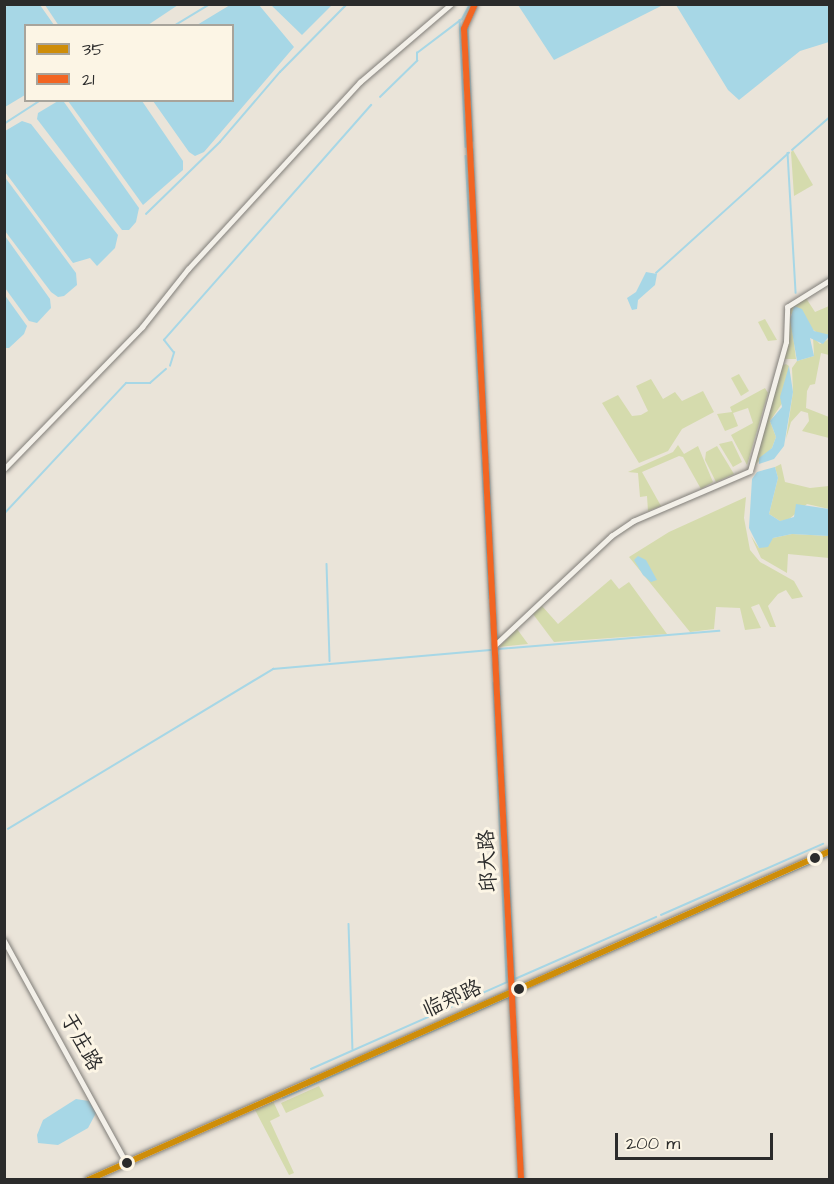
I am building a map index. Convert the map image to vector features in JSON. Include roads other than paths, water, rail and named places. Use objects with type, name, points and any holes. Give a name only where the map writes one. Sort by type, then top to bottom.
[{"type":"main road","name":"临郑路","points":[[88,1179],[511,990],[830,851]]},
{"type":"street","points":[[4,469],[142,327],[188,269],[360,82],[451,4]]},
{"type":"street","name":"邱大路","points":[[475,4],[464,29],[521,1179]]},
{"type":"street","points":[[494,646],[584,559],[633,521],[750,471],[786,342],[787,307],[830,280]]},
{"type":"street","name":"于庄路","points":[[4,940],[126,1162]]},
{"type":"water","points":[[178,4],[150,24],[58,24],[45,5]]},
{"type":"water","points":[[9,5],[40,5],[53,24],[24,24],[24,96],[5,107],[4,8]]},
{"type":"water","points":[[230,5],[259,5],[294,47],[204,152],[195,156],[189,152],[154,102],[234,102],[234,24],[199,24]]},
{"type":"water","points":[[271,5],[332,5],[302,35]]},
{"type":"water","points":[[518,5],[663,5],[554,60]]},
{"type":"water","points":[[676,5],[829,5],[829,42],[800,51],[739,100],[728,90]]},
{"type":"water","points":[[56,102],[64,102],[139,208],[136,222],[129,230],[122,230],[37,119],[38,113]]},
{"type":"water","points":[[69,102],[143,102],[183,161],[183,170],[143,205]]},
{"type":"water","points":[[22,121],[31,124],[118,235],[115,248],[97,266],[90,258],[73,263],[5,172],[5,131]]},
{"type":"water","points":[[4,176],[76,273],[77,285],[64,296],[58,297],[51,292],[5,231]]},
{"type":"water","points":[[5,236],[50,299],[51,308],[37,323],[29,321],[5,288]]},
{"type":"water","points":[[646,272],[657,274],[655,285],[638,300],[637,309],[632,310],[627,298],[636,292]]},
{"type":"water","points":[[4,294],[27,326],[24,334],[9,348],[5,348]]},
{"type":"water","points":[[794,306],[802,309],[814,331],[830,335],[823,344],[810,338],[814,356],[797,361],[790,320]]},
{"type":"water","points":[[789,366],[793,392],[784,446],[774,459],[759,464],[759,458],[772,448],[776,437],[770,421],[782,407],[780,397]]},
{"type":"water","points":[[775,467],[778,478],[769,514],[780,521],[794,517],[796,504],[829,509],[829,536],[792,534],[773,538],[768,547],[759,548],[749,528],[752,479],[757,472]]},
{"type":"water","points":[[638,556],[646,560],[657,580],[651,582],[643,575],[634,560]]},
{"type":"water","points":[[76,1099],[89,1101],[96,1113],[88,1128],[58,1145],[38,1143],[37,1135],[43,1120]]},
{"type":"waterway","points":[[177,24],[210,4]]},
{"type":"waterway","points":[[146,214],[220,142],[280,72],[347,4]]},
{"type":"waterway","points":[[380,97],[417,61],[417,53],[462,19],[470,4]]},
{"type":"waterway","points":[[460,20],[466,147]]},
{"type":"waterway","points":[[468,25],[473,141]]},
{"type":"waterway","points":[[4,124],[38,102]]},
{"type":"waterway","points":[[170,366],[174,353],[164,340],[371,105]]},
{"type":"waterway","points":[[792,150],[830,117]]},
{"type":"waterway","points":[[473,149],[481,307]]},
{"type":"waterway","points":[[788,153],[796,293]]},
{"type":"waterway","points":[[656,273],[789,153]]},
{"type":"waterway","points":[[466,156],[490,598]]},
{"type":"waterway","points":[[482,311],[488,458]]},
{"type":"waterway","points":[[4,514],[126,383],[150,383],[166,369]]},
{"type":"waterway","points":[[489,464],[497,640]]},
{"type":"waterway","points":[[327,564],[330,661]]},
{"type":"waterway","points":[[499,649],[719,631]]},
{"type":"waterway","points":[[8,829],[273,669],[490,650]]},
{"type":"waterway","points":[[498,655],[515,979]]},
{"type":"waterway","points":[[494,683],[507,982]]},
{"type":"waterway","points":[[661,915],[823,844]]},
{"type":"waterway","points":[[566,971],[825,857]]},
{"type":"waterway","points":[[515,979],[656,917]]},
{"type":"waterway","points":[[349,924],[353,1049]]},
{"type":"waterway","points":[[311,1069],[507,982]]},
{"type":"waterway","points":[[516,994],[534,985]]},
{"type":"waterway","points":[[283,1098],[507,998]]}]
